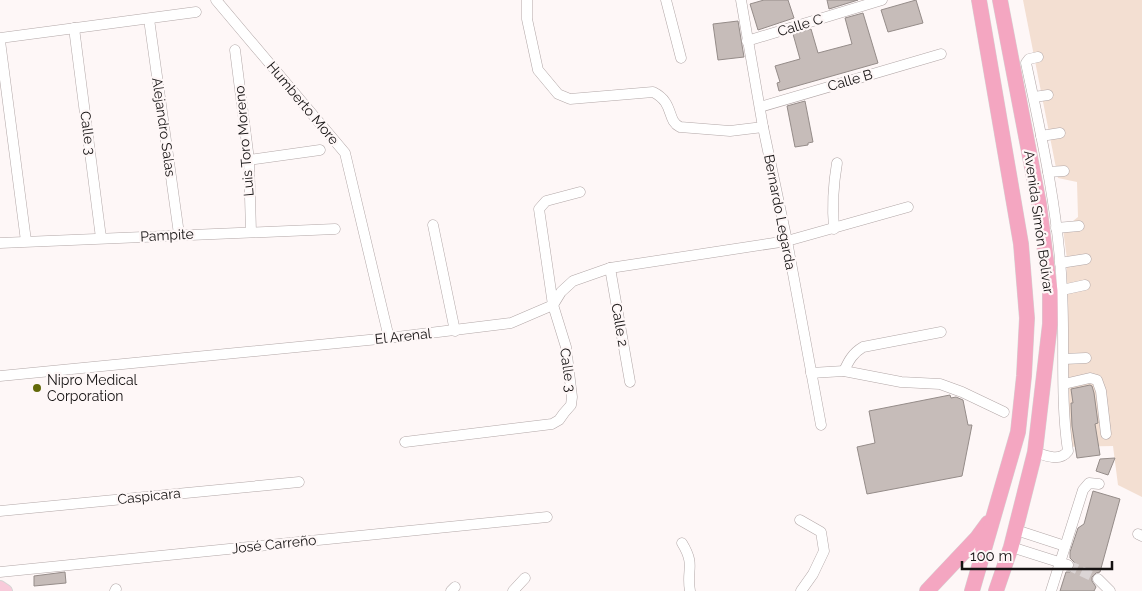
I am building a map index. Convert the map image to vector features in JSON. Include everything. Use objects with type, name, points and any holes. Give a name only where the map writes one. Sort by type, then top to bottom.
[{"type":"highway","name":"Avenida Simón Bolívar","points":[[972,591],[1018,432],[1024,376],[1027,318],[1021,244],[979,0]]},
{"type":"highway","name":"Avenida Simón Bolívar","points":[[996,591],[1016,530],[1036,452],[1050,324],[1050,291],[1039,204],[1000,0]]},
{"type":"highway","points":[[927,591],[977,538],[997,509]]},
{"type":"main road","points":[[0,587],[6,591]]},
{"type":"street","name":"Humberto More","points":[[216,0],[345,153],[389,338]]},
{"type":"street","points":[[527,0],[527,19],[538,70],[558,94],[570,99],[653,92],[666,101],[672,120],[680,127],[730,131],[763,127]]},
{"type":"street","points":[[666,0],[682,58]]},
{"type":"street","name":"Bernardo Legarda","points":[[740,0],[821,425]]},
{"type":"street","name":"Calle C","points":[[747,41],[882,0]]},
{"type":"street","points":[[0,38],[196,12]]},
{"type":"street","name":"Alejandro Salas","points":[[148,19],[179,234]]},
{"type":"street","name":"Calle 3","points":[[74,28],[102,238]]},
{"type":"street","points":[[0,42],[26,241]]},
{"type":"street","name":"Luis Toro Moreno","points":[[235,50],[249,160],[251,232]]},
{"type":"street","name":"Calle B","points":[[760,107],[941,54]]},
{"type":"street","points":[[1036,452],[1048,457],[1058,457],[1063,456],[1068,451],[1062,397],[1064,359],[1060,263],[1048,172],[1026,63],[1029,59],[1038,58]]},
{"type":"street","points":[[1034,97],[1048,95]]},
{"type":"street","points":[[1041,136],[1060,133]]},
{"type":"street","points":[[249,160],[320,150]]},
{"type":"street","points":[[834,229],[832,209],[833,186],[837,163]]},
{"type":"street","points":[[1048,172],[1064,171]]},
{"type":"street","name":"Calle 3","points":[[405,442],[552,424],[559,420],[571,405],[572,396],[566,347],[553,305],[539,209],[546,201],[580,192]]},
{"type":"street","name":"El Arenal","points":[[0,376],[389,338],[511,323],[553,305],[561,292],[573,281],[610,268],[787,241],[908,207]]},
{"type":"street","points":[[433,225],[455,330]]},
{"type":"street","points":[[1056,228],[1078,226]]},
{"type":"street","name":"Pampite","points":[[0,243],[179,234],[335,229]]},
{"type":"street","points":[[1060,263],[1086,259]]},
{"type":"street","name":"Calle 2","points":[[610,268],[630,382]]},
{"type":"street","points":[[1062,290],[1085,285]]},
{"type":"street","points":[[844,371],[850,358],[863,347],[941,332]]},
{"type":"street","points":[[1064,359],[1086,358]]},
{"type":"street","points":[[811,372],[844,371],[901,382],[940,384],[1004,412]]},
{"type":"street","points":[[1064,384],[1090,378],[1097,380],[1101,391],[1106,434]]},
{"type":"street","name":"Caspicara","points":[[0,511],[299,482]]},
{"type":"street","points":[[1051,591],[1064,564],[1065,546],[1083,490],[1089,483],[1099,484]]},
{"type":"street","name":"José Carreño","points":[[0,572],[547,517]]},
{"type":"street","points":[[800,520],[821,532],[824,551],[813,574],[801,591]]},
{"type":"street","points":[[1016,530],[1065,546]]},
{"type":"street","points":[[682,544],[689,555],[691,568],[688,582],[690,591]]},
{"type":"street","points":[[1011,546],[1064,564]]},
{"type":"street","points":[[513,591],[525,578]]},
{"type":"street","points":[[1098,579],[1110,591]]},
{"type":"shaded area","points":[[1023,0],[1142,0],[1142,497],[1118,485],[1113,446],[1062,447],[1067,259],[1063,229],[1078,217],[1077,182],[1058,178]]},
{"type":"building","points":[[764,0],[788,0],[794,18],[758,30],[750,4]]},
{"type":"building","points":[[827,0],[858,0],[829,9]]},
{"type":"building","points":[[916,0],[923,23],[888,32],[881,10]]},
{"type":"building","points":[[863,13],[878,63],[779,91],[777,83],[780,82],[775,66],[800,59],[793,34],[811,29],[818,53],[852,44],[845,18]]},
{"type":"building","points":[[738,21],[744,57],[718,60],[713,24]]},
{"type":"building","points":[[805,101],[813,142],[808,143],[808,145],[795,147],[787,106]]},
{"type":"building","points":[[1090,385],[1094,393],[1098,423],[1095,424],[1100,455],[1077,458],[1072,426],[1071,403],[1073,403],[1071,389]]},
{"type":"building","points":[[950,395],[951,398],[956,397],[963,400],[968,425],[972,425],[962,476],[867,494],[857,447],[875,443],[869,411]]},
{"type":"building","points":[[1115,458],[1108,475],[1096,471],[1100,459]]},
{"type":"building","points":[[1093,491],[1120,499],[1100,572],[1092,577],[1096,587],[1094,591],[1060,591],[1066,572],[1070,572],[1074,568],[1075,563],[1070,558],[1070,552],[1078,528],[1084,524]]},
{"type":"building","points":[[65,572],[66,583],[34,586],[34,576]]},
{"type":"tunnel","points":[[1068,565],[1098,579]]},
{"type":"place","name":"Nipro Medical Corporation","points":[[37,388]]}]
